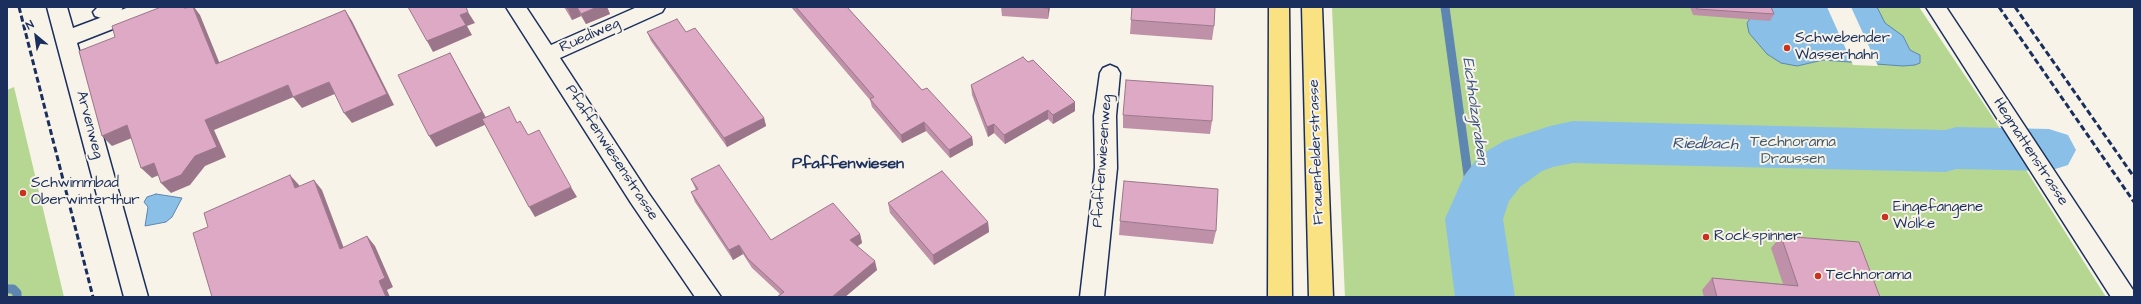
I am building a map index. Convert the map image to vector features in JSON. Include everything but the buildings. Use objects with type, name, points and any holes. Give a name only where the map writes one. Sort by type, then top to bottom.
[{"type":"main road","points":[[1279,7],[1280,297]]},
{"type":"main road","name":"Frauenfelderstrasse","points":[[1312,7],[1321,297]]},
{"type":"street","name":"Arvenweg","points":[[57,7],[136,297]]},
{"type":"street","points":[[66,39],[149,7]]},
{"type":"street","name":"Pfaffenwiesenstrasse","points":[[516,7],[639,197],[709,297]]},
{"type":"street","name":"Ruediweg","points":[[547,55],[654,7]]},
{"type":"street","name":"Hegmattenstrasse","points":[[1936,7],[2124,297]]},
{"type":"street","name":"Pfaffenwiesenweg","points":[[1092,297],[1106,168],[1105,116],[1110,73]]},
{"type":"green space","name":"Technorama Draussen","points":[[1332,7],[1919,7],[1994,119],[2106,297],[1345,297]]},
{"type":"green space","name":"Schwimmbad Oberwinterthur","points":[[14,87],[64,297],[7,297],[7,90]]},
{"type":"water","points":[[1758,7],[1877,7],[1885,23],[1903,36],[1910,50],[1920,55],[1920,63],[1903,66],[1823,60],[1797,66],[1781,63],[1767,54],[1749,33],[1747,23]]},
{"type":"water","points":[[156,194],[182,198],[172,217],[166,222],[145,226],[148,207],[144,202],[147,197]]},
{"type":"pier","points":[[1827,7],[1851,7],[1878,66],[1853,65]]},
{"type":"waterway","name":"Eichholzgraben","points":[[1445,7],[1474,219]]},
{"type":"waterway","name":"Riedbach","points":[[1485,297],[1474,219],[1484,192],[1500,171],[1523,156],[1550,147],[1573,142],[1834,147],[1945,151],[1957,148],[2049,150]]},
{"type":"waterway","points":[[7,289],[13,289],[17,293],[17,297]]},
{"type":"railway","points":[[19,7],[93,297]]},
{"type":"railway","points":[[1999,7],[2134,202]]},
{"type":"railway","points":[[2015,7],[2134,177]]},
{"type":"place","name":"Schwebender Wasserhahn","points":[[1787,48]]},
{"type":"place","name":"Schwimmbad Oberwinterthur","points":[[23,193]]},
{"type":"place","name":"Eingefangene Wolke","points":[[1885,217]]},
{"type":"place","name":"Rockspinner","points":[[1706,237]]},
{"type":"place","name":"Technorama","points":[[1818,276]]},
{"type":"district","name":"Pfaffenwiesen","points":[[848,165]]}]
